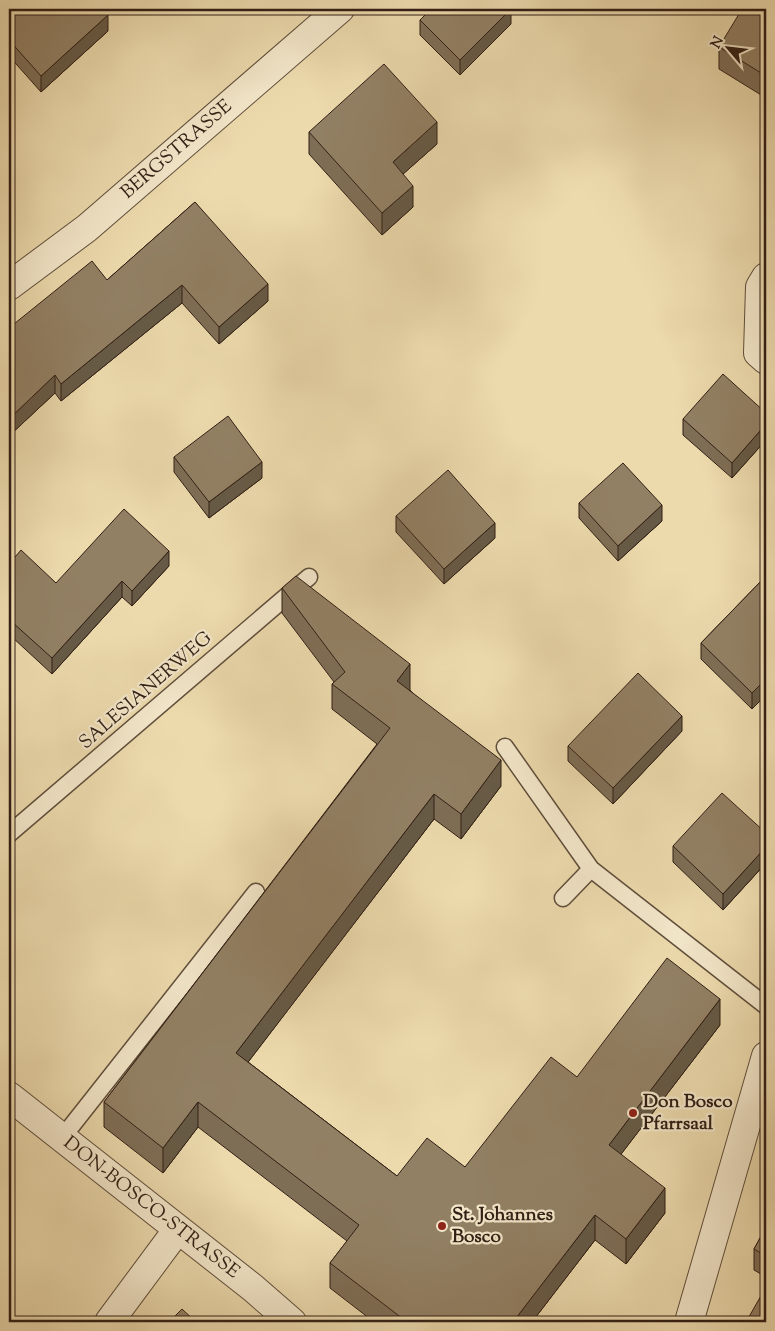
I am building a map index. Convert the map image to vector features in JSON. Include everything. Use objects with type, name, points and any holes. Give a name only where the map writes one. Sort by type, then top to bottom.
[{"type":"street","name":"BERGSTRASSE","points":[[9,286],[87,228],[340,9]]},
{"type":"street","points":[[766,277],[760,287],[758,353],[766,360]]},
{"type":"street","points":[[689,1322],[766,1056]]},
{"type":"street","name":"DON-BOSCO-STRASSE","points":[[9,1096],[253,1288],[292,1322]]},
{"type":"street","points":[[109,1322],[178,1229]]},
{"type":"lane","name":"SALESIANERWEG","points":[[9,834],[309,577]]},
{"type":"lane","points":[[505,748],[592,869],[766,1006]]},
{"type":"lane","points":[[563,898],[592,869]]},
{"type":"lane","points":[[62,1138],[256,892]]},
{"type":"building","points":[[14,9],[102,9],[108,15],[41,76],[9,40],[9,13]]},
{"type":"building","points":[[431,9],[511,9],[460,60],[420,20]]},
{"type":"building","points":[[742,9],[766,9],[766,76],[719,47]]},
{"type":"building","points":[[384,64],[437,122],[393,162],[413,186],[382,213],[309,132]]},
{"type":"building","points":[[195,202],[268,284],[219,327],[182,285],[61,384],[55,375],[9,419],[9,328],[92,261],[107,280]]},
{"type":"building","points":[[723,374],[766,413],[766,424],[732,463],[683,419]]},
{"type":"building","points":[[228,416],[262,462],[209,502],[174,457]]},
{"type":"building","points":[[623,463],[662,505],[618,546],[579,503]]},
{"type":"building","points":[[448,470],[495,523],[444,569],[396,516]]},
{"type":"building","points":[[124,509],[169,551],[132,591],[122,581],[52,658],[12,622],[9,626],[9,564],[21,550],[56,583]]},
{"type":"building","points":[[296,576],[410,664],[397,681],[501,760],[461,814],[434,794],[236,1053],[397,1176],[427,1138],[465,1167],[551,1057],[577,1077],[667,958],[720,999],[609,1145],[665,1188],[626,1239],[595,1215],[513,1322],[407,1322],[330,1263],[359,1225],[198,1102],[163,1148],[104,1102],[390,728],[332,684],[345,672],[282,588]]},
{"type":"building","points":[[766,576],[766,679],[752,693],[701,643]]},
{"type":"building","points":[[638,673],[682,716],[613,788],[568,746]]},
{"type":"building","points":[[722,793],[766,833],[766,847],[723,894],[673,846]]},
{"type":"building","points":[[766,1227],[766,1256],[754,1249]]},
{"type":"building","points":[[766,1287],[766,1322],[746,1322]]},
{"type":"building","points":[[182,1309],[196,1322],[169,1322]]},
{"type":"place","name":"Don Bosco Pfarrsaal","points":[[633,1113]]},
{"type":"place","name":"St. Johannes Bosco","points":[[442,1226]]}]
